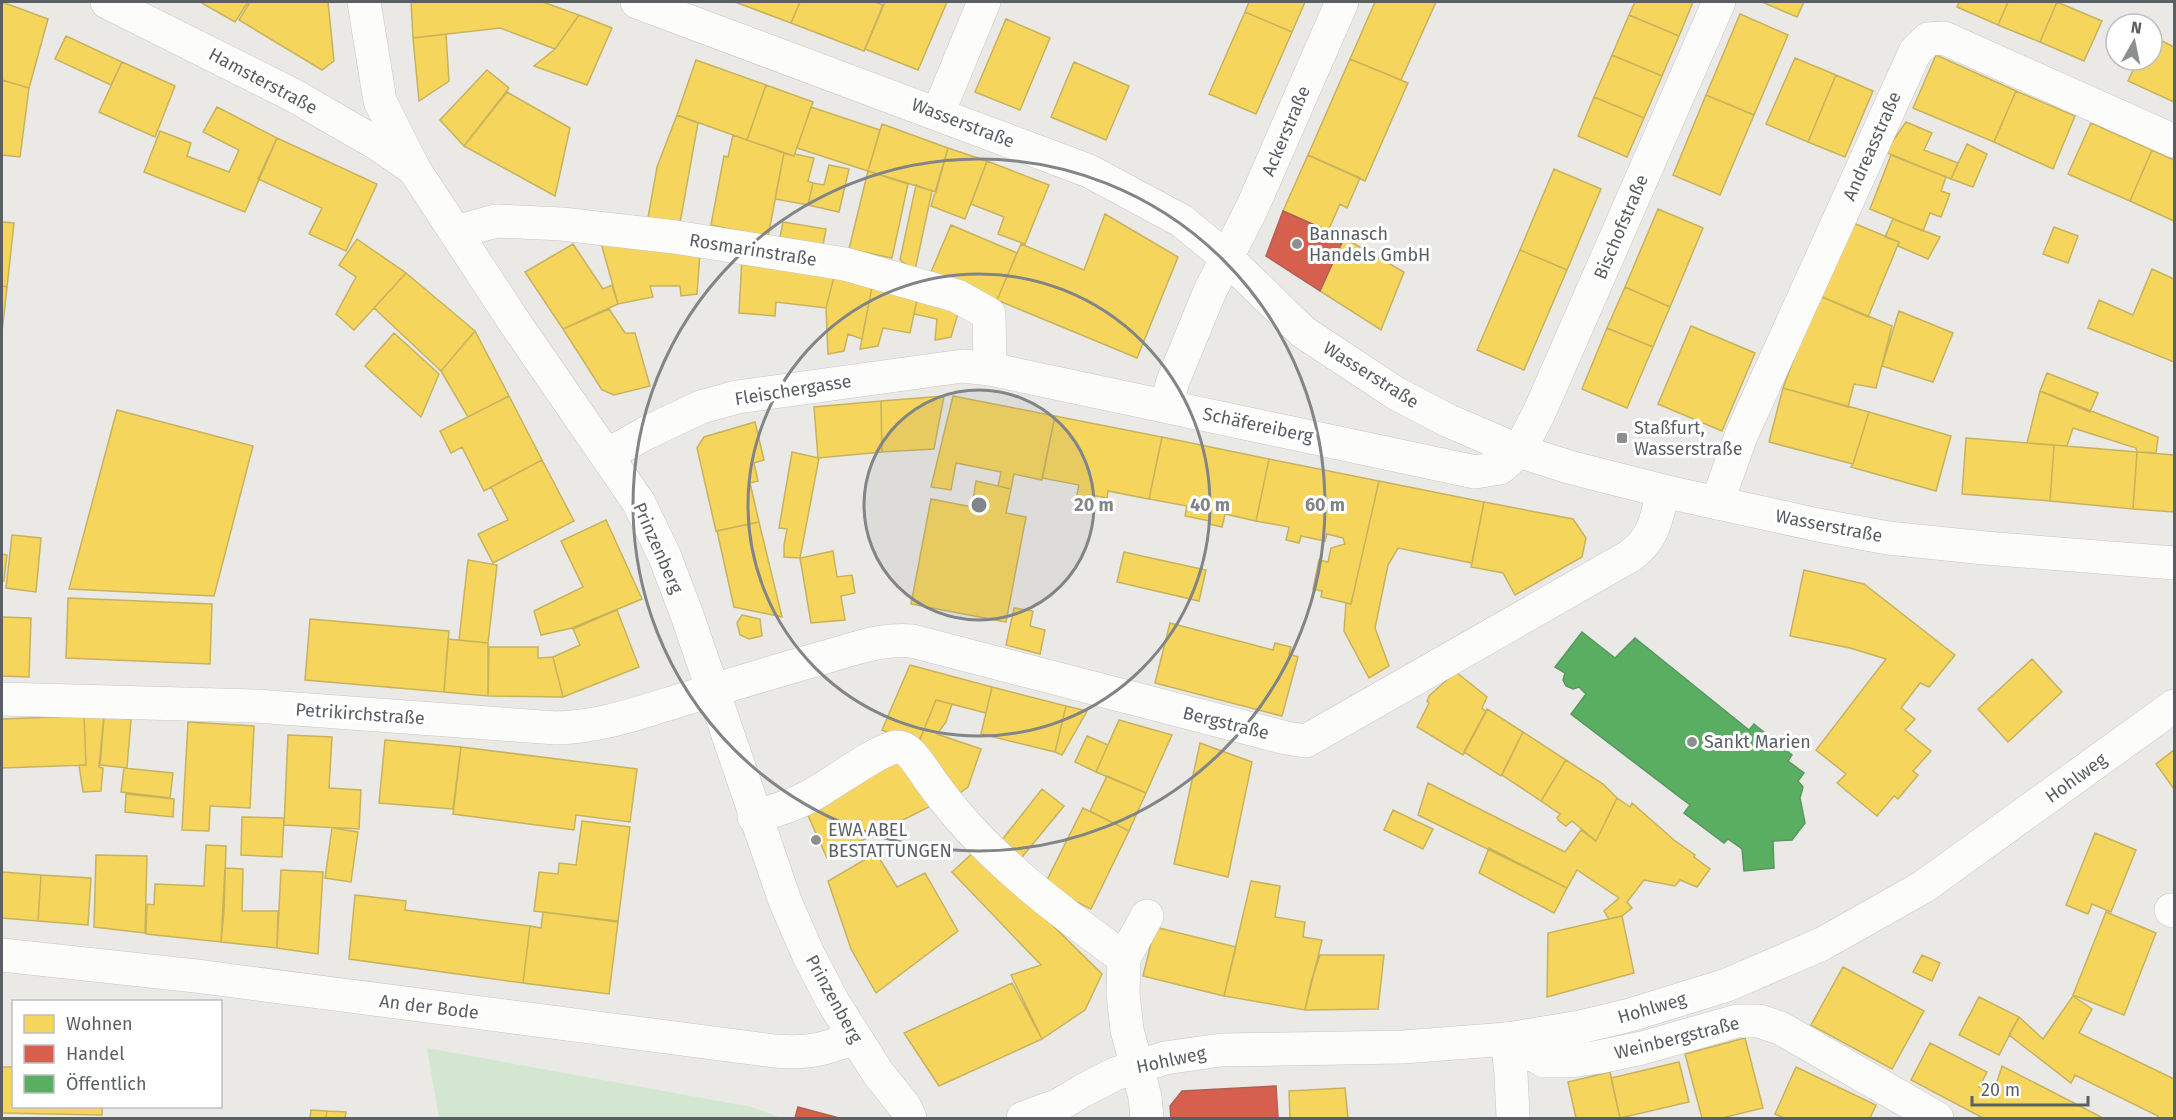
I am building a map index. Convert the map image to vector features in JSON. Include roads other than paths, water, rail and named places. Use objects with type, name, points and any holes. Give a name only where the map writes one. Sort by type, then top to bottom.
[{"type":"street","name":"Hamsterstraße","points":[[107,2],[293,95],[376,143],[414,169]]},
{"type":"street","name":"Prinzenberg","points":[[364,2],[380,101],[414,169],[511,317],[639,503],[665,557],[687,615],[754,817],[785,901],[809,956],[855,1038],[912,1115]]},
{"type":"street","name":"Wasserstraße","points":[[637,2],[1089,171],[1182,221],[1228,259],[1304,332],[1388,388],[1449,421],[1519,451],[1569,467],[1663,491],[1888,538],[2175,563]]},
{"type":"street","points":[[938,113],[984,2]]},
{"type":"street","name":"Ackerstraße","points":[[1166,405],[1173,381],[1210,291],[1252,208],[1342,2]]},
{"type":"street","name":"Bischofstraße","points":[[1519,451],[1552,386],[1719,2]]},
{"type":"street","name":"Andreasstraße","points":[[1717,503],[1741,436],[1905,73],[1915,52],[1928,39],[1944,39],[2175,141]]},
{"type":"street","name":"Rosmarinstraße","points":[[456,232],[496,221],[562,224],[675,237],[845,264],[957,296],[989,314],[990,369]]},
{"type":"street","name":"Fleischergasse","points":[[607,455],[646,433],[701,407],[737,397],[940,368],[963,366],[990,369]]},
{"type":"street","name":"Schäfereiberg","points":[[990,369],[1475,472],[1500,468],[1519,451]]},
{"type":"street","name":"Bergstraße","points":[[712,690],[877,642],[912,641],[1275,736],[1306,741],[1630,556],[1644,546],[1652,533],[1663,491]]},
{"type":"street","name":"Petrikirchstraße","points":[[2,699],[255,706],[556,728],[601,724],[712,690]]},
{"type":"street","name":"Hohlweg","points":[[1023,1119],[1055,1112],[1082,1090],[1115,1074],[1165,1058],[1221,1050],[1403,1047],[1507,1039],[1580,1027],[1727,985],[1822,944],[1923,887],[2175,706]]},
{"type":"street","points":[[754,817],[810,796],[883,752],[897,746],[908,749],[942,796],[983,842],[1074,922],[1124,958]]},
{"type":"street","points":[[1147,916],[1124,958],[1123,993],[1127,1030],[1144,1097],[1147,1119]]},
{"type":"street","name":"An der Bode","points":[[2,955],[196,976],[775,1051],[800,1053],[823,1050],[855,1038]]},
{"type":"street","name":"Weinbergstraße","points":[[1507,1039],[1544,1061],[1581,1060],[1642,1048],[1737,1021],[1759,1021],[1780,1028],[1937,1119]]},
{"type":"street","points":[[1507,1039],[1513,1119]]},
{"type":"place","name":"Bannasch Handels GmbH","points":[[1297,244]]},
{"type":"place","name":"Staßfurt, Wasserstraße","points":[[1622,438]]},
{"type":"place","name":"Sankt Marien","points":[[1692,742]]},
{"type":"place","name":"EWA ABEL BESTATTUNGEN","points":[[816,840]]}]
